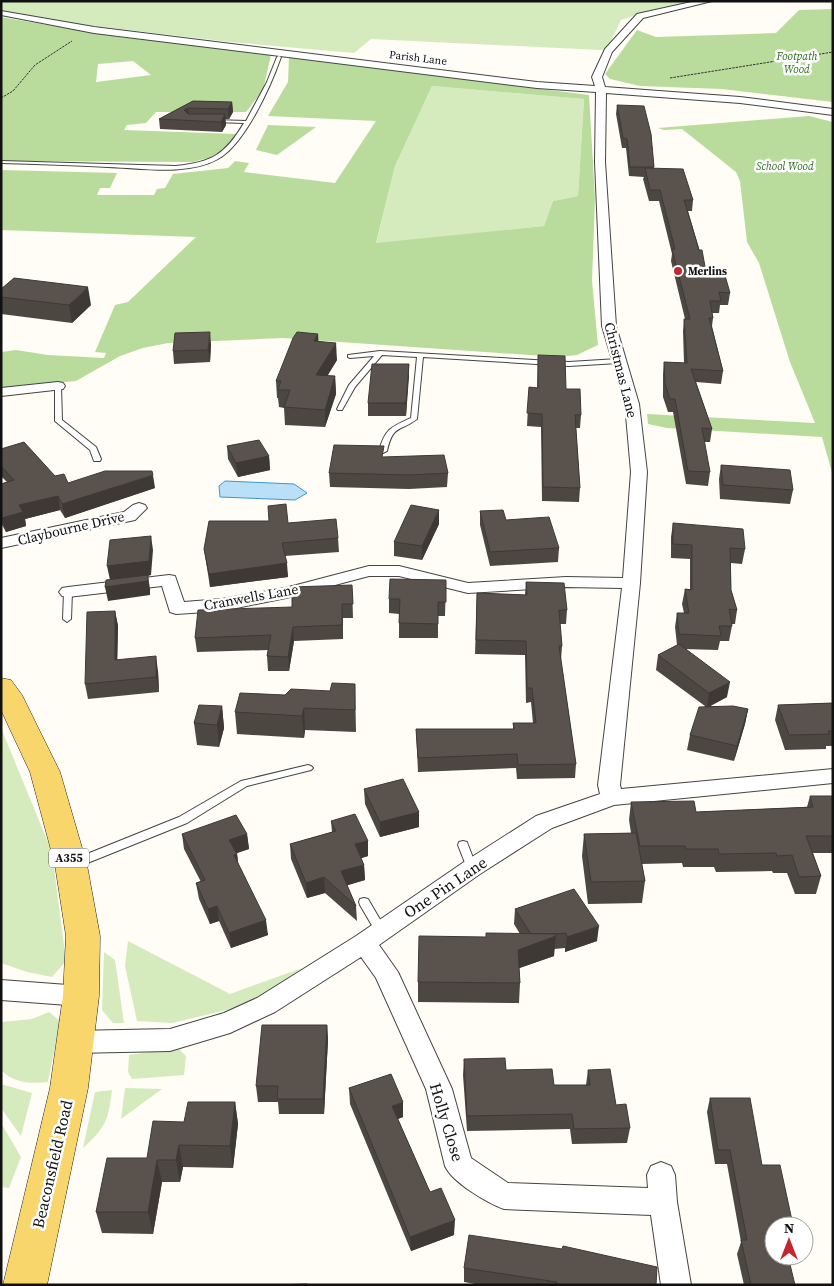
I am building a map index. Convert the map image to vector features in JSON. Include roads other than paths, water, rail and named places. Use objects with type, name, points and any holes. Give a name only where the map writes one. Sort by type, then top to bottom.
[{"type":"main road","name":"A355","points":[[1,687],[12,702],[45,772],[71,865],[83,936],[80,996],[74,1042]]},
{"type":"main road","name":"Beaconsfield Road","points":[[25,1285],[69,1088],[74,1042]]},
{"type":"street","name":"Christmas Lane","points":[[612,798],[609,785],[632,583],[639,472],[632,404],[609,326],[600,162],[600,90],[597,77],[608,51],[640,16],[708,1]]},
{"type":"street","name":"Parish Lane","points":[[1,13],[94,30],[527,84],[740,100],[833,112]]},
{"type":"street","points":[[1,392],[58,386]]},
{"type":"street","name":"Claybourne Drive","points":[[1,544],[128,516],[139,508]]},
{"type":"street","name":"Cranwells Lane","points":[[68,592],[169,580],[176,608],[222,605],[286,593],[369,571],[399,571],[468,588],[566,582],[632,583]]},
{"type":"street","name":"One Pin Lane","points":[[74,1042],[170,1040],[230,1022],[266,1004],[373,937],[472,868],[544,822],[612,798],[833,776]]},
{"type":"street","name":"Holly Close","points":[[373,937],[386,972],[439,1089],[459,1166],[504,1196],[662,1189],[676,1285]]},
{"type":"street","points":[[1,990],[80,996]]},
{"type":"lane","points":[[1,162],[166,167],[216,159],[235,142],[274,74],[279,57]]},
{"type":"lane","points":[[208,121],[247,122]]},
{"type":"lane","points":[[350,356],[380,353],[569,364],[618,361]]},
{"type":"lane","points":[[340,408],[344,397],[380,353]]},
{"type":"lane","points":[[384,451],[386,435],[390,430],[414,419],[420,355]]},
{"type":"lane","points":[[58,386],[59,421],[93,449],[97,460]]},
{"type":"lane","points":[[67,619],[68,592]]},
{"type":"lane","points":[[71,865],[183,820],[244,783],[308,768]]},
{"type":"lane","points":[[463,845],[472,868]]},
{"type":"lane","points":[[364,902],[373,937]]},
{"type":"water","points":[[225,481],[294,484],[307,493],[295,500],[220,497],[219,486]]},
{"type":"place","name":"Merlins","points":[[678,271]]},
{"type":"park label","name":"Footpath Wood","points":[[797,62]]},
{"type":"park label","name":"School Wood","points":[[785,166]]}]
